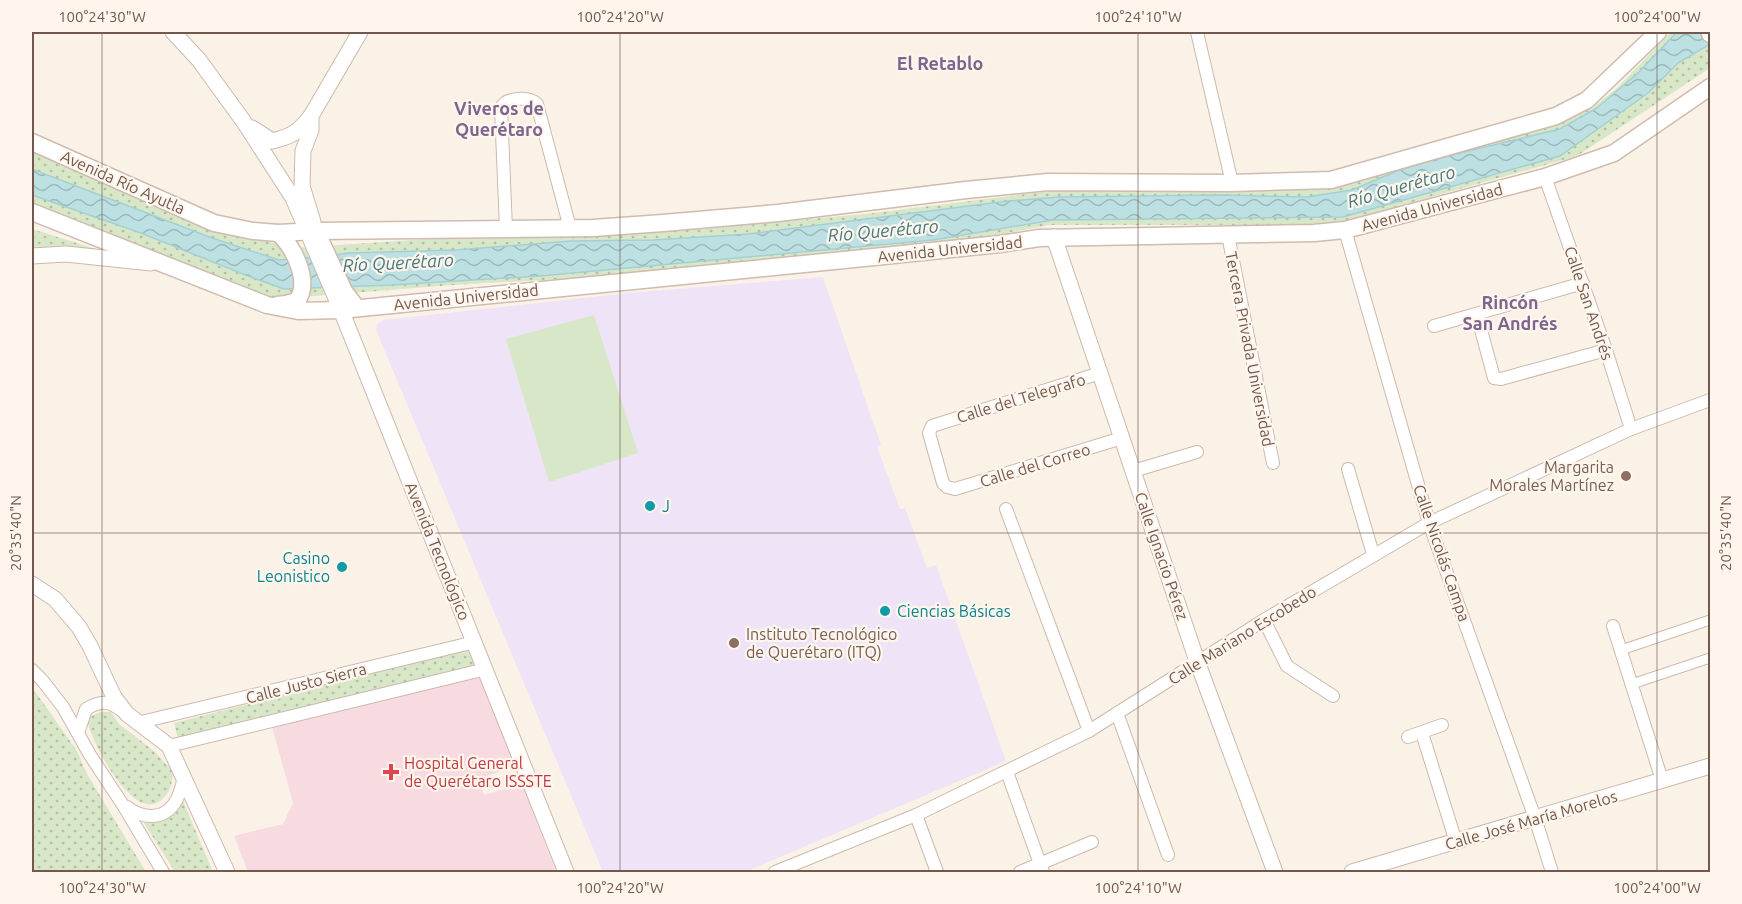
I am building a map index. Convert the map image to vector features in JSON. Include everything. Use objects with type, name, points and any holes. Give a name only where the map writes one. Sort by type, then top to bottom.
[{"type":"main road","points":[[278,233],[314,237],[663,223],[767,214],[1048,182],[1232,183],[1331,180],[1556,116],[1587,100],[1658,32]]},
{"type":"main road","name":"Avenida Universidad","points":[[169,265],[267,305],[298,312],[349,309],[874,257],[1054,237],[1228,235],[1345,230],[1545,177],[1614,153],[1710,87]]},
{"type":"main road","name":"Avenida Río Ayutla","points":[[32,142],[214,223],[253,231],[278,233]]},
{"type":"main road","points":[[32,212],[169,265]]},
{"type":"main road","points":[[267,305],[297,301],[302,292],[303,282],[293,254],[286,240],[278,233]]},
{"type":"main road","points":[[314,237],[338,291],[349,309]]},
{"type":"street","points":[[173,32],[199,60],[244,122],[293,198],[314,237]]},
{"type":"street","points":[[293,198],[291,179],[295,158],[311,120],[360,32]]},
{"type":"street","points":[[244,122],[272,141],[290,137],[300,130],[311,120],[366,32]]},
{"type":"street","points":[[1197,32],[1232,183]]},
{"type":"street","points":[[506,229],[501,108],[503,103],[510,100],[530,100],[537,104],[570,228]]},
{"type":"street","points":[[311,120],[311,130],[303,151],[302,186],[314,237]]},
{"type":"street","name":"Calle San Andrés","points":[[1545,177],[1606,350],[1631,429]]},
{"type":"street","name":"Calle Nicolás Campa","points":[[1345,230],[1429,523],[1552,873]]},
{"type":"street","name":"Tercera Privada Universidad","points":[[1228,235],[1273,462]]},
{"type":"street","name":"Calle Ignacio Pérez","points":[[1054,237],[1197,661],[1275,873]]},
{"type":"street","points":[[32,256],[66,254],[169,265]]},
{"type":"street","points":[[1434,326],[1583,283]]},
{"type":"street","name":"Avenida Tecnológico","points":[[349,309],[475,642],[566,873]]},
{"type":"street","points":[[1477,315],[1494,378],[1501,379],[1606,350]]},
{"type":"street","name":"Calle del Telegrafo","points":[[947,488],[943,483],[929,433],[932,426],[1101,373]]},
{"type":"street","name":"Calle Mariano Escobedo","points":[[775,873],[916,815],[1089,731],[1264,620],[1429,523],[1631,429],[1710,400]]},
{"type":"street","name":"Calle del Correo","points":[[947,488],[955,489],[1122,438]]},
{"type":"street","points":[[1133,471],[1197,452]]},
{"type":"street","points":[[1348,469],[1373,554]]},
{"type":"street","points":[[1006,510],[1089,731]]},
{"type":"street","points":[[32,584],[56,599],[79,627],[114,697],[132,719]]},
{"type":"street","points":[[1264,620],[1287,666],[1333,696]]},
{"type":"street","points":[[1621,650],[1710,620]]},
{"type":"street","points":[[1613,626],[1662,780]]},
{"type":"street","name":"Calle Justo Sierra","points":[[132,719],[475,642]]},
{"type":"street","points":[[1632,684],[1710,658]]},
{"type":"street","name":"Calle Justo Sierra","points":[[169,746],[486,669]]},
{"type":"street","points":[[32,670],[63,707],[162,873]]},
{"type":"street","points":[[78,733],[86,709],[99,702],[111,702],[169,746],[227,873]]},
{"type":"street","points":[[1117,713],[1168,855]]},
{"type":"street","points":[[1408,737],[1442,725]]},
{"type":"street","points":[[1422,733],[1456,842]]},
{"type":"street","name":"Calle José María Morelos","points":[[1352,873],[1710,766]]},
{"type":"street","points":[[1007,772],[1042,868]]},
{"type":"street","points":[[123,805],[135,813],[149,817],[163,814],[174,805],[184,777]]},
{"type":"street","points":[[916,815],[937,873]]},
{"type":"street","points":[[1020,873],[1042,868],[1092,842]]},
{"type":"shaded area","name":"Instituto Tecnológico de Querétaro (ITQ)","points":[[823,277],[881,445],[877,447],[900,509],[905,508],[927,568],[936,565],[1006,761],[745,872],[603,872],[376,330],[377,324],[383,320],[627,293]]},
{"type":"shaded area","name":"Hospital General de Querétaro ISSSTE","points":[[480,674],[515,766],[479,779],[484,795],[522,784],[556,872],[248,872],[234,836],[283,824],[293,803],[272,727]]},
{"type":"green space","points":[[1671,32],[1710,32],[1710,68],[1577,156],[1332,225],[1049,225],[950,244],[598,277],[453,285],[276,299],[32,205],[32,147],[207,226],[294,248],[443,238],[594,232],[663,232],[865,214],[1066,189],[1334,187],[1555,124],[1591,109],[1616,89]]},
{"type":"green space","points":[[32,229],[99,250],[32,252]]},
{"type":"green space","points":[[594,315],[638,453],[549,482],[506,339]]},
{"type":"green space","points":[[473,647],[478,666],[179,743],[174,723]]},
{"type":"green space","points":[[32,687],[77,751],[87,774],[146,872],[32,872]]},
{"type":"green space","points":[[101,712],[111,712],[119,724],[154,751],[173,772],[170,788],[160,801],[149,804],[138,800],[126,791],[105,762],[88,723],[91,716]]},
{"type":"green space","points":[[183,801],[213,872],[175,872],[142,820],[175,814]]},
{"type":"water","name":"Río Querétaro","points":[[1677,32],[1710,32],[1710,44],[1678,63],[1648,93],[1560,156],[1343,217],[1053,220],[933,240],[540,276],[284,289],[141,233],[32,195],[32,169],[212,238],[279,260],[349,253],[456,250],[571,241],[653,240],[749,234],[1008,201],[1060,197],[1222,195],[1307,197],[1352,190],[1397,171],[1439,158],[1560,129],[1597,108],[1639,72]]},
{"type":"place","name":"Margarita Morales Martínez","points":[[1626,476]]},
{"type":"place","name":"J","points":[[650,506]]},
{"type":"place","name":"Casino Leonistico","points":[[342,567]]},
{"type":"place","name":"Ciencias Básicas","points":[[885,611]]},
{"type":"place","name":"Instituto Tecnológico de Querétaro (ITQ)","points":[[734,643]]},
{"type":"place","name":"Hospital General de Querétaro ISSSTE","points":[[391,772]]},
{"type":"district","name":"El Retablo","points":[[940,63]]},
{"type":"district","name":"Viveros de Querétaro","points":[[499,118]]},
{"type":"district","name":"Rincón San Andrés","points":[[1510,312]]}]
